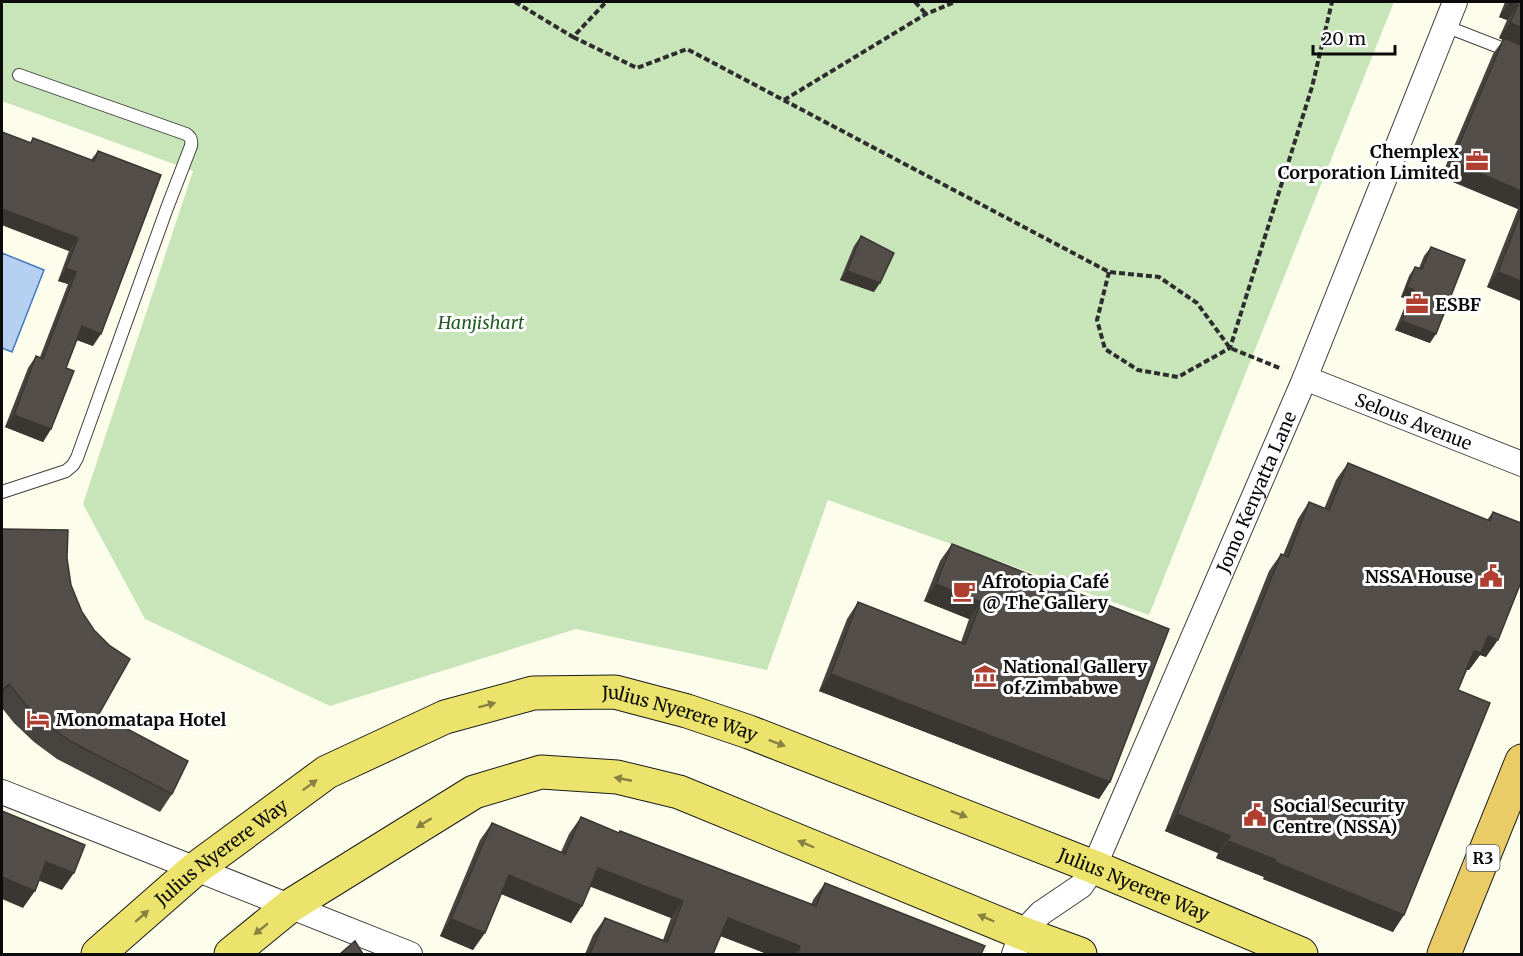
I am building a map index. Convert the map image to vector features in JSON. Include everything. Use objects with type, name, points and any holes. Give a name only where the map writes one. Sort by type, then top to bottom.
[{"type":"highway","name":"R3","points":[[1444,954],[1521,760]]},
{"type":"main road","name":"Julius Nyerere Way","points":[[98,954],[195,869],[327,772],[445,717],[533,693],[615,692],[687,711],[750,732],[1094,867],[1300,954]]},
{"type":"main road","points":[[231,954],[290,906],[474,792],[541,772],[617,777],[679,792],[1018,944],[1080,954]]},
{"type":"street","name":"Jomo Kenyatta Lane","points":[[1018,944],[1041,913],[1082,886],[1094,867],[1305,378],[1455,2]]},
{"type":"street","name":"Selous Avenue","points":[[1305,378],[1521,464]]},
{"type":"street","points":[[2,792],[410,954]]},
{"type":"lane","points":[[1445,26],[1521,56]]},
{"type":"lane","points":[[2,492],[66,471],[77,458],[192,140],[186,134],[19,75]]},
{"type":"path","points":[[515,2],[573,37],[637,68],[687,50],[1109,272],[1159,277],[1197,303],[1230,348],[1305,378]]},
{"type":"path","points":[[573,37],[606,2]]},
{"type":"path","points":[[915,2],[926,14]]},
{"type":"path","points":[[783,100],[926,14],[955,2]]},
{"type":"path","points":[[1109,272],[1097,320],[1105,349],[1130,365],[1138,370],[1178,377],[1230,348],[1312,87],[1332,2]]},
{"type":"green space","name":"Hanjishart","points":[[2,2],[1394,2],[1149,615],[828,500],[767,670],[576,629],[330,706],[145,619],[83,504],[193,171],[2,101]]},
{"type":"water","points":[[2,253],[44,270],[12,352],[2,348]]},
{"type":"building","points":[[1510,2],[1521,2],[1521,27],[1510,23],[1518,5]]},
{"type":"building","points":[[1504,38],[1521,45],[1521,191],[1452,161]]},
{"type":"building","points":[[2,132],[31,143],[33,138],[94,161],[98,151],[161,175],[101,334],[82,326],[66,368],[74,371],[51,429],[14,415],[36,356],[43,359],[76,272],[66,268],[78,238],[2,209]]},
{"type":"building","points":[[1521,212],[1521,281],[1498,272]]},
{"type":"building","points":[[861,236],[894,253],[880,283],[847,271]]},
{"type":"building","points":[[1431,247],[1465,260],[1436,334],[1402,321],[1414,290],[1407,287],[1415,267],[1422,269]]},
{"type":"building","points":[[1348,463],[1490,521],[1493,512],[1521,523],[1521,582],[1498,640],[1488,636],[1481,653],[1474,651],[1458,690],[1490,703],[1404,915],[1275,862],[1276,860],[1228,841],[1230,836],[1177,814],[1281,554],[1288,557],[1309,502],[1329,510]]},
{"type":"building","points":[[2,529],[68,530],[67,558],[71,585],[82,612],[94,630],[110,646],[130,659],[99,714],[188,761],[172,794],[70,741],[46,724],[9,684],[2,690]]},
{"type":"building","name":"National Gallery of Zimbabwe","points":[[952,544],[1169,629],[1110,782],[831,674],[858,602],[965,644],[981,602],[936,584]]},
{"type":"building","points":[[2,811],[85,845],[74,873],[46,862],[35,891],[2,877]]},
{"type":"building","points":[[581,817],[816,906],[825,883],[985,946],[981,954],[797,954],[800,946],[728,918],[713,954],[590,954],[605,918],[667,942],[683,901],[598,868],[582,906],[509,875],[485,933],[451,919],[492,823],[565,854]]},
{"type":"building","points":[[355,941],[363,954],[340,954]]},
{"type":"place","name":"Chemplex Corporation Limited","points":[[1477,161]]},
{"type":"place","name":"ESBF","points":[[1417,304]]},
{"type":"place","name":"NSSA House","points":[[1491,576]]},
{"type":"place","name":"Afrotopia Café @ The Gallery","points":[[964,591]]},
{"type":"place","name":"National Gallery of Zimbabwe","points":[[985,676]]},
{"type":"place","name":"Monomatapa Hotel","points":[[38,719]]},
{"type":"place","name":"Social Security Centre (NSSA)","points":[[1255,815]]}]
